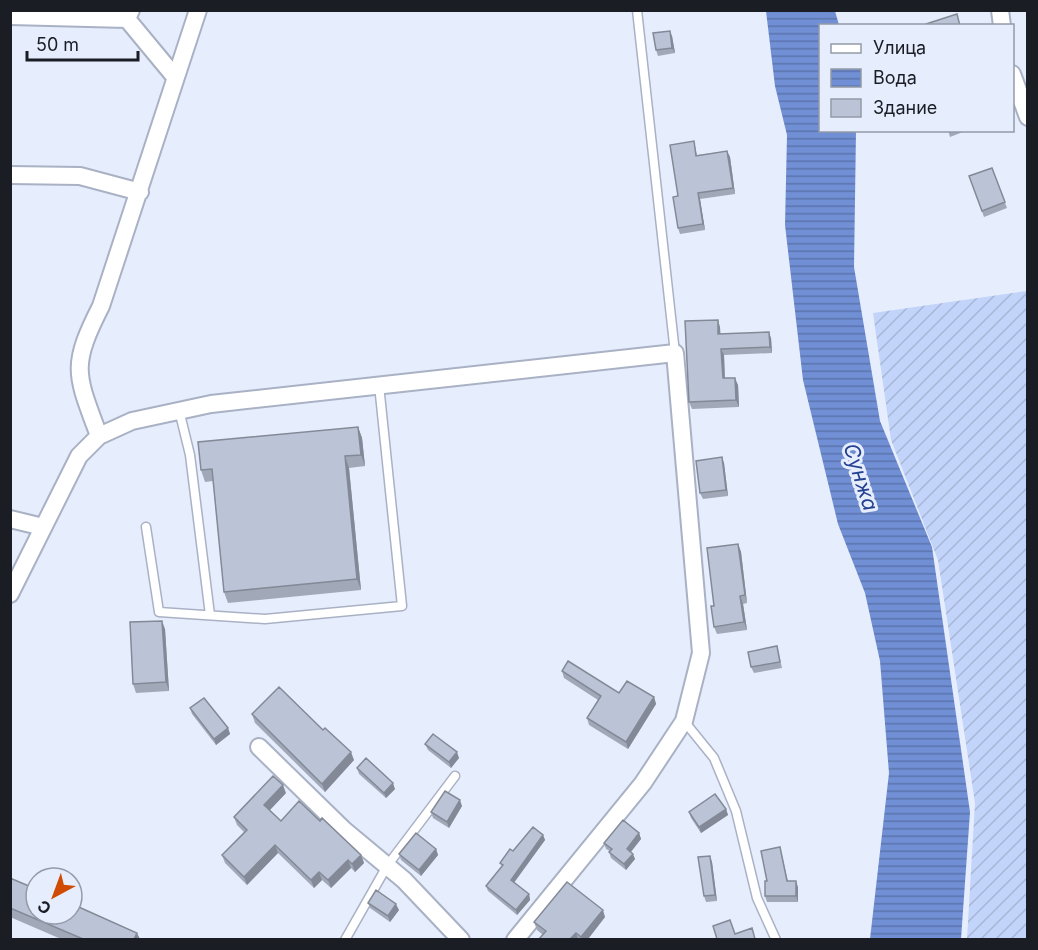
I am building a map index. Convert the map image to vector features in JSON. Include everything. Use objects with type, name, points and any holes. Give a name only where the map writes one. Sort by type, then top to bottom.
[{"type":"street","points":[[99,436],[81,389],[78,369],[82,343],[101,306],[198,10]]},
{"type":"street","points":[[10,16],[129,15],[175,77]]},
{"type":"street","points":[[1014,79],[1028,117]]},
{"type":"street","points":[[10,175],[80,176],[140,192]]},
{"type":"street","points":[[10,594],[79,456],[99,436],[132,421],[211,404],[675,353],[701,653],[684,721],[643,783],[515,939]]},
{"type":"street","points":[[10,519],[43,528]]},
{"type":"street","points":[[259,747],[344,830],[387,866],[461,939]]},
{"type":"lane","points":[[637,10],[675,353]]},
{"type":"lane","points":[[146,527],[159,612],[265,619],[402,606],[379,385]]},
{"type":"lane","points":[[179,410],[190,455],[210,615]]},
{"type":"lane","points":[[684,721],[714,758],[736,811],[757,898],[776,939]]},
{"type":"lane","points":[[345,939],[387,866],[455,776]]},
{"type":"shaded area","points":[[1027,291],[1027,939],[967,939],[975,803],[938,560],[891,440],[873,313]]},
{"type":"water","name":"Сунжа","points":[[766,11],[835,11],[839,24],[819,24],[819,132],[856,132],[854,267],[880,421],[932,547],[970,812],[961,939],[870,939],[889,773],[880,661],[865,593],[838,524],[803,380],[785,225],[787,135],[775,86]]},
{"type":"building","points":[[957,14],[960,24],[926,24]]},
{"type":"building","points":[[670,31],[672,48],[656,50],[653,33]]},
{"type":"building","points":[[694,141],[696,156],[727,151],[733,188],[698,193],[703,224],[678,228],[673,197],[678,196],[670,145]]},
{"type":"building","points":[[992,168],[1005,202],[982,211],[969,176]]},
{"type":"building","points":[[718,320],[718,334],[769,332],[770,347],[721,349],[723,378],[735,378],[736,400],[689,402],[685,321]]},
{"type":"building","points":[[358,427],[361,455],[345,456],[357,579],[224,592],[212,469],[201,470],[198,442]]},
{"type":"building","points":[[722,457],[726,490],[700,493],[696,461]]},
{"type":"building","points":[[738,544],[745,595],[740,596],[744,622],[714,627],[711,606],[714,606],[707,548]]},
{"type":"building","points":[[162,621],[166,682],[133,684],[130,622]]},
{"type":"building","points":[[777,646],[780,662],[751,667],[748,652]]},
{"type":"building","points":[[568,661],[619,693],[627,681],[654,697],[626,742],[587,718],[601,696],[562,671]]},
{"type":"building","points":[[279,687],[323,730],[325,728],[351,752],[322,784],[252,714]]},
{"type":"building","points":[[204,698],[228,728],[214,739],[190,708]]},
{"type":"building","points":[[433,734],[457,752],[449,762],[425,744]]},
{"type":"building","points":[[366,758],[393,783],[384,793],[357,768]]},
{"type":"building","points":[[273,776],[283,785],[264,805],[281,821],[299,801],[320,821],[322,818],[361,855],[352,864],[348,860],[328,880],[319,872],[311,880],[275,845],[244,877],[222,855],[247,830],[234,817]]},
{"type":"building","points":[[445,791],[460,800],[447,822],[431,812]]},
{"type":"building","points":[[715,794],[726,809],[699,827],[689,812]]},
{"type":"building","points":[[623,820],[639,833],[627,849],[633,854],[624,864],[609,852],[612,849],[604,843]]},
{"type":"building","points":[[533,827],[543,835],[511,880],[529,894],[516,910],[486,886],[503,865],[500,863],[510,849],[513,851]]},
{"type":"building","points":[[416,833],[436,849],[419,870],[399,854]]},
{"type":"building","points":[[780,847],[787,881],[796,881],[796,896],[765,896],[765,881],[767,881],[761,851]]},
{"type":"building","points":[[710,856],[715,895],[704,896],[698,857]]},
{"type":"building","points":[[10,878],[24,884],[24,914],[10,908]]},
{"type":"building","points":[[567,882],[603,910],[581,937],[576,933],[570,939],[539,939],[546,931],[534,922]]},
{"type":"building","points":[[376,890],[396,904],[388,916],[368,903]]},
{"type":"building","points":[[84,909],[137,933],[134,939],[83,939],[52,926],[84,926]]},
{"type":"building","points":[[730,920],[735,934],[752,928],[755,939],[717,939],[713,926]]}]
